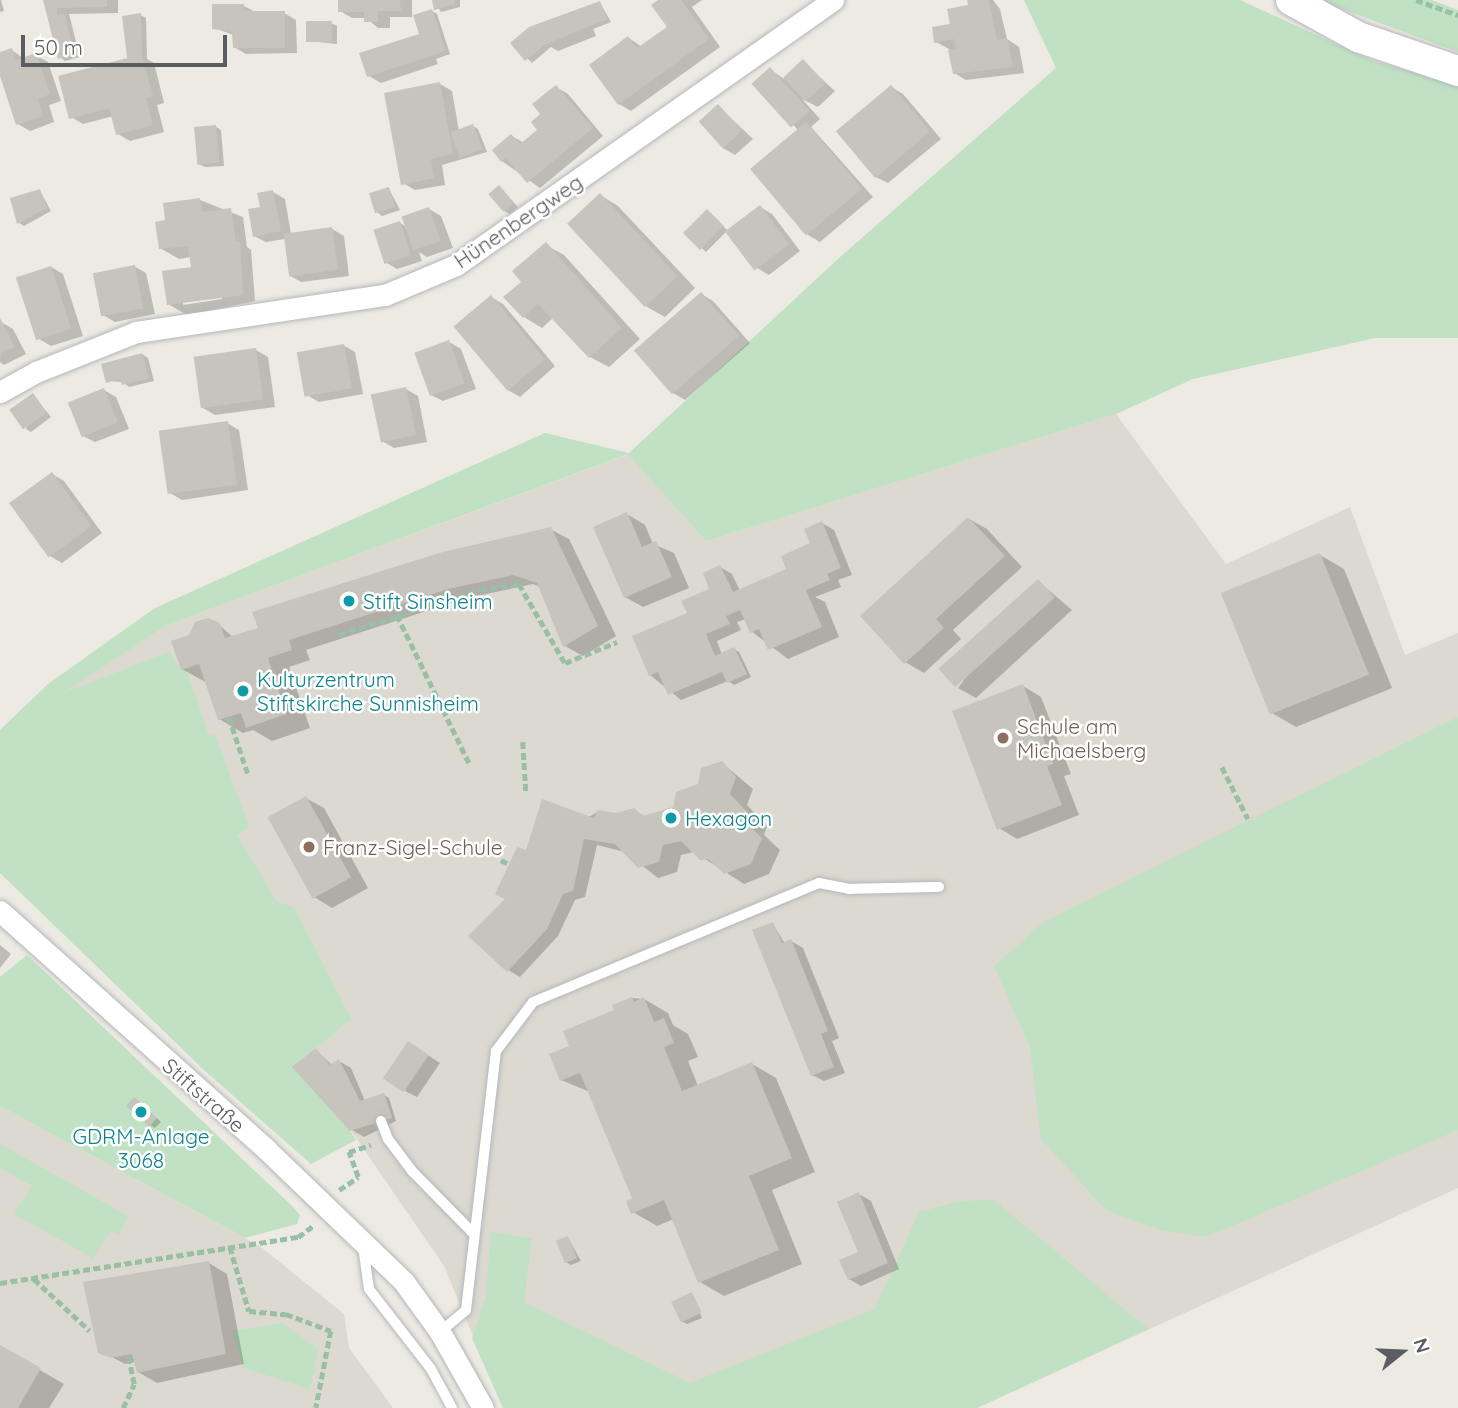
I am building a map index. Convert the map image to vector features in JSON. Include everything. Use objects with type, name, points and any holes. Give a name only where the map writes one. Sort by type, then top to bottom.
[{"type":"main road","points":[[1291,0],[1358,37],[1458,71]]},
{"type":"street","name":"Hünenbergweg","points":[[0,392],[36,372],[136,332],[385,295],[456,265],[833,0]]},
{"type":"street","name":"Stiftstraße","points":[[0,911],[331,1212],[404,1282],[440,1332],[483,1408]]},
{"type":"lane","points":[[440,1332],[466,1310],[496,1051],[533,1002],[819,883],[849,889],[939,887]]},
{"type":"lane","points":[[381,1121],[388,1139],[412,1171],[474,1234]]},
{"type":"lane","points":[[363,1243],[369,1289],[431,1369],[452,1408]]},
{"type":"path","points":[[1416,0],[1458,15]]},
{"type":"path","points":[[339,635],[480,590],[519,584],[565,663],[617,642]]},
{"type":"path","points":[[397,615],[470,765]]},
{"type":"path","points":[[229,717],[248,774]]},
{"type":"path","points":[[523,742],[526,792]]},
{"type":"path","points":[[1222,767],[1248,819]]},
{"type":"path","points":[[501,860],[509,864]]},
{"type":"path","points":[[357,1173],[349,1152],[373,1144]]},
{"type":"path","points":[[0,1283],[298,1237],[331,1212]]},
{"type":"path","points":[[230,1247],[249,1311],[286,1314],[331,1331],[316,1408]]},
{"type":"path","points":[[33,1278],[90,1331]]},
{"type":"path","points":[[123,1408],[134,1384],[128,1355]]},
{"type":"shaded area","points":[[1116,414],[1226,564],[1350,507],[1405,655],[1458,633],[1458,1188],[977,1408],[503,1408],[444,1266],[341,1116],[292,1067],[59,695],[167,625],[629,454],[706,541]]},
{"type":"shaded area","points":[[0,1106],[261,1247],[344,1314],[349,1348],[393,1408],[0,1408]]},
{"type":"green space","points":[[1024,0],[1240,0],[1373,61],[1458,85],[1458,338],[1375,338],[1193,379],[1116,414],[706,541],[628,454],[167,625],[63,693],[169,652],[181,670],[186,668],[209,736],[215,735],[249,827],[237,835],[277,902],[294,907],[351,1019],[293,1067],[341,1116],[356,1140],[311,1164],[204,1070],[0,873],[0,730],[48,684],[155,608],[545,433],[629,453],[839,258],[1056,68]]},
{"type":"green space","points":[[1318,0],[1432,0],[1458,10],[1458,52]]},
{"type":"green space","points":[[1458,717],[1458,1130],[1206,1237],[1160,1230],[1106,1210],[1041,1139],[1030,1047],[994,966],[1044,922]]},
{"type":"green space","points":[[27,955],[292,1206],[300,1215],[297,1224],[245,1238],[0,1106],[0,977]]},
{"type":"green space","points":[[0,1144],[128,1216],[119,1235],[111,1231],[93,1258],[14,1214],[32,1186],[0,1168]]},
{"type":"green space","points":[[994,1200],[1148,1329],[977,1408],[503,1408],[472,1338],[486,1296],[491,1232],[532,1238],[524,1302],[690,1383],[875,1309],[919,1212],[961,1201]]},
{"type":"green space","points":[[282,1323],[318,1349],[310,1389],[244,1368],[232,1331]]},
{"type":"building","points":[[43,0],[107,0],[107,7],[57,8],[57,15],[64,13],[75,54],[58,59]]},
{"type":"building","points":[[338,0],[400,0],[401,11],[378,11],[378,22],[364,22],[364,12],[338,12]]},
{"type":"building","points":[[432,0],[455,0],[455,4],[434,10]]},
{"type":"building","points":[[658,0],[681,0],[709,39],[618,105],[589,65],[628,36],[637,48],[667,27],[651,5]]},
{"type":"building","points":[[967,0],[989,0],[997,40],[1007,38],[1013,67],[953,74],[948,50],[956,49],[954,39],[934,43],[932,27],[950,24],[947,9],[968,5]]},
{"type":"building","points":[[600,1],[607,19],[544,45],[525,61],[510,43],[529,27]]},
{"type":"building","points":[[212,4],[244,4],[244,11],[285,11],[285,48],[233,48],[232,32],[212,29]]},
{"type":"building","points":[[432,9],[446,51],[367,77],[359,53],[419,34],[413,15]]},
{"type":"building","points":[[141,13],[142,54],[153,96],[146,98],[153,125],[116,135],[109,108],[69,119],[58,76],[127,58],[122,16]]},
{"type":"building","points":[[306,21],[332,21],[332,42],[306,42]]},
{"type":"building","points":[[12,48],[16,60],[36,53],[50,94],[38,99],[43,116],[16,125],[0,76],[0,52]]},
{"type":"building","points":[[803,59],[826,83],[806,102],[783,77]]},
{"type":"building","points":[[770,67],[809,111],[791,128],[751,84]]},
{"type":"building","points":[[440,82],[453,154],[431,159],[434,178],[401,185],[384,93]]},
{"type":"building","points":[[556,85],[593,128],[527,183],[506,158],[501,162],[492,150],[511,134],[520,144],[537,130],[531,122],[540,114],[532,104]]},
{"type":"building","points":[[891,85],[930,132],[875,178],[836,131]]},
{"type":"building","points":[[718,104],[742,131],[723,148],[699,121]]},
{"type":"building","points":[[806,122],[862,189],[806,236],[750,169]]},
{"type":"building","points":[[473,124],[482,149],[460,158],[450,132]]},
{"type":"building","points":[[216,125],[219,163],[197,165],[194,127]]},
{"type":"building","points":[[499,185],[514,203],[503,212],[488,194]]},
{"type":"building","points":[[389,187],[395,207],[375,213],[369,193]]},
{"type":"building","points":[[40,189],[47,208],[17,224],[10,198]]},
{"type":"building","points":[[273,190],[281,231],[253,237],[248,209],[260,207],[257,193]]},
{"type":"building","points":[[600,193],[678,276],[645,307],[567,224]]},
{"type":"building","points":[[200,198],[202,212],[231,208],[236,242],[240,241],[243,295],[167,305],[162,271],[191,267],[188,246],[159,249],[155,222],[165,220],[163,203]]},
{"type":"building","points":[[760,205],[789,244],[754,271],[725,231]]},
{"type":"building","points":[[429,207],[441,241],[413,250],[402,216]]},
{"type":"building","points":[[707,209],[724,226],[700,250],[683,233]]},
{"type":"building","points":[[400,221],[411,255],[384,264],[373,230]]},
{"type":"building","points":[[332,227],[338,270],[289,276],[283,234]]},
{"type":"building","points":[[546,242],[622,328],[589,358],[538,304],[523,318],[503,297],[521,282],[512,271]]},
{"type":"building","points":[[135,265],[143,308],[101,316],[93,273]]},
{"type":"building","points":[[51,266],[71,329],[36,340],[16,277]]},
{"type":"building","points":[[701,292],[739,336],[672,394],[634,350]]},
{"type":"building","points":[[491,295],[545,359],[507,391],[453,326]]},
{"type":"building","points":[[0,318],[15,347],[0,354]]},
{"type":"building","points":[[449,340],[465,383],[430,396],[414,353]]},
{"type":"building","points":[[344,344],[352,388],[305,397],[297,352]]},
{"type":"building","points":[[256,348],[263,399],[201,408],[194,357]]},
{"type":"building","points":[[142,353],[149,378],[122,385],[120,379],[106,383],[101,364]]},
{"type":"building","points":[[406,387],[416,435],[381,442],[371,394]]},
{"type":"building","points":[[104,388],[118,422],[82,437],[68,403]]},
{"type":"building","points":[[33,393],[47,413],[23,429],[9,410]]},
{"type":"building","points":[[228,421],[237,484],[168,494],[159,431]]},
{"type":"building","points":[[52,472],[91,526],[49,557],[9,503]]},
{"type":"building","points":[[627,512],[642,547],[656,541],[672,577],[624,598],[593,527]]},
{"type":"building","points":[[968,517],[1005,556],[936,619],[944,628],[904,664],[860,616]]},
{"type":"building","points":[[822,521],[841,568],[827,574],[830,580],[806,590],[822,627],[768,650],[759,629],[750,633],[740,610],[726,616],[730,624],[706,634],[715,656],[734,647],[747,674],[727,683],[722,672],[668,695],[658,672],[649,676],[632,636],[687,613],[681,601],[709,589],[703,573],[720,565],[733,592],[786,569],[781,556],[810,543],[804,529]]},
{"type":"building","points":[[551,527],[598,626],[563,647],[537,583],[513,575],[448,589],[289,640],[292,650],[268,658],[286,714],[246,728],[241,713],[218,720],[199,664],[181,670],[171,641],[189,635],[195,622],[208,618],[220,623],[225,638],[258,628],[252,612],[439,553]]},
{"type":"building","points":[[1320,553],[1369,674],[1270,715],[1221,593]]},
{"type":"building","points":[[1038,579],[1055,598],[955,687],[938,669]]},
{"type":"building","name":"Schule am Michaelsberg","points":[[1023,684],[1053,764],[1047,766],[1062,805],[997,830],[952,711]]},
{"type":"building","points":[[722,761],[736,777],[730,794],[750,815],[746,823],[762,838],[751,864],[724,874],[708,859],[700,860],[681,841],[663,845],[659,862],[638,868],[615,844],[584,839],[573,891],[563,894],[547,929],[507,972],[468,936],[505,899],[495,894],[517,847],[526,850],[542,799],[594,818],[598,810],[616,813],[634,808],[643,816],[673,807],[676,792],[698,784],[701,768]]},
{"type":"building","name":"Franz-Sigel-Schule","points":[[306,796],[351,877],[313,899],[268,817]]},
{"type":"building","points":[[773,922],[782,943],[791,939],[828,1031],[821,1034],[834,1067],[811,1076],[752,930]]},
{"type":"building","points":[[632,997],[634,1002],[644,997],[654,1022],[664,1018],[674,1043],[664,1047],[682,1091],[752,1062],[792,1158],[749,1176],[779,1250],[698,1283],[664,1200],[631,1214],[626,1201],[632,1198],[580,1073],[560,1081],[549,1054],[569,1046],[563,1031],[614,1010],[612,1005]]},
{"type":"building","points":[[408,1041],[429,1055],[404,1092],[383,1078]]},
{"type":"building","points":[[316,1048],[330,1065],[339,1059],[360,1101],[384,1093],[392,1118],[350,1131],[292,1067]]},
{"type":"building","name":"GDRM-Anlage 3068","points":[[134,1097],[157,1118],[149,1127],[126,1106]]},
{"type":"building","points":[[859,1192],[888,1263],[848,1280],[839,1260],[858,1252],[837,1202]]},
{"type":"building","points":[[568,1236],[577,1258],[565,1263],[556,1241]]},
{"type":"building","points":[[209,1261],[226,1354],[137,1373],[132,1354],[111,1358],[98,1353],[83,1282]]},
{"type":"building","points":[[692,1292],[702,1313],[681,1323],[671,1302]]},
{"type":"building","points":[[0,1345],[41,1368],[18,1408],[0,1408]]},
{"type":"place","name":"Stift Sinsheim","points":[[349,601]]},
{"type":"place","name":"Kulturzentrum Stiftskirche Sunnisheim","points":[[243,691]]},
{"type":"place","name":"Schule am Michaelsberg","points":[[1003,738]]},
{"type":"place","name":"Hexagon","points":[[671,818]]},
{"type":"place","name":"Franz-Sigel-Schule","points":[[309,847]]},
{"type":"place","name":"GDRM-Anlage 3068","points":[[141,1112]]}]
